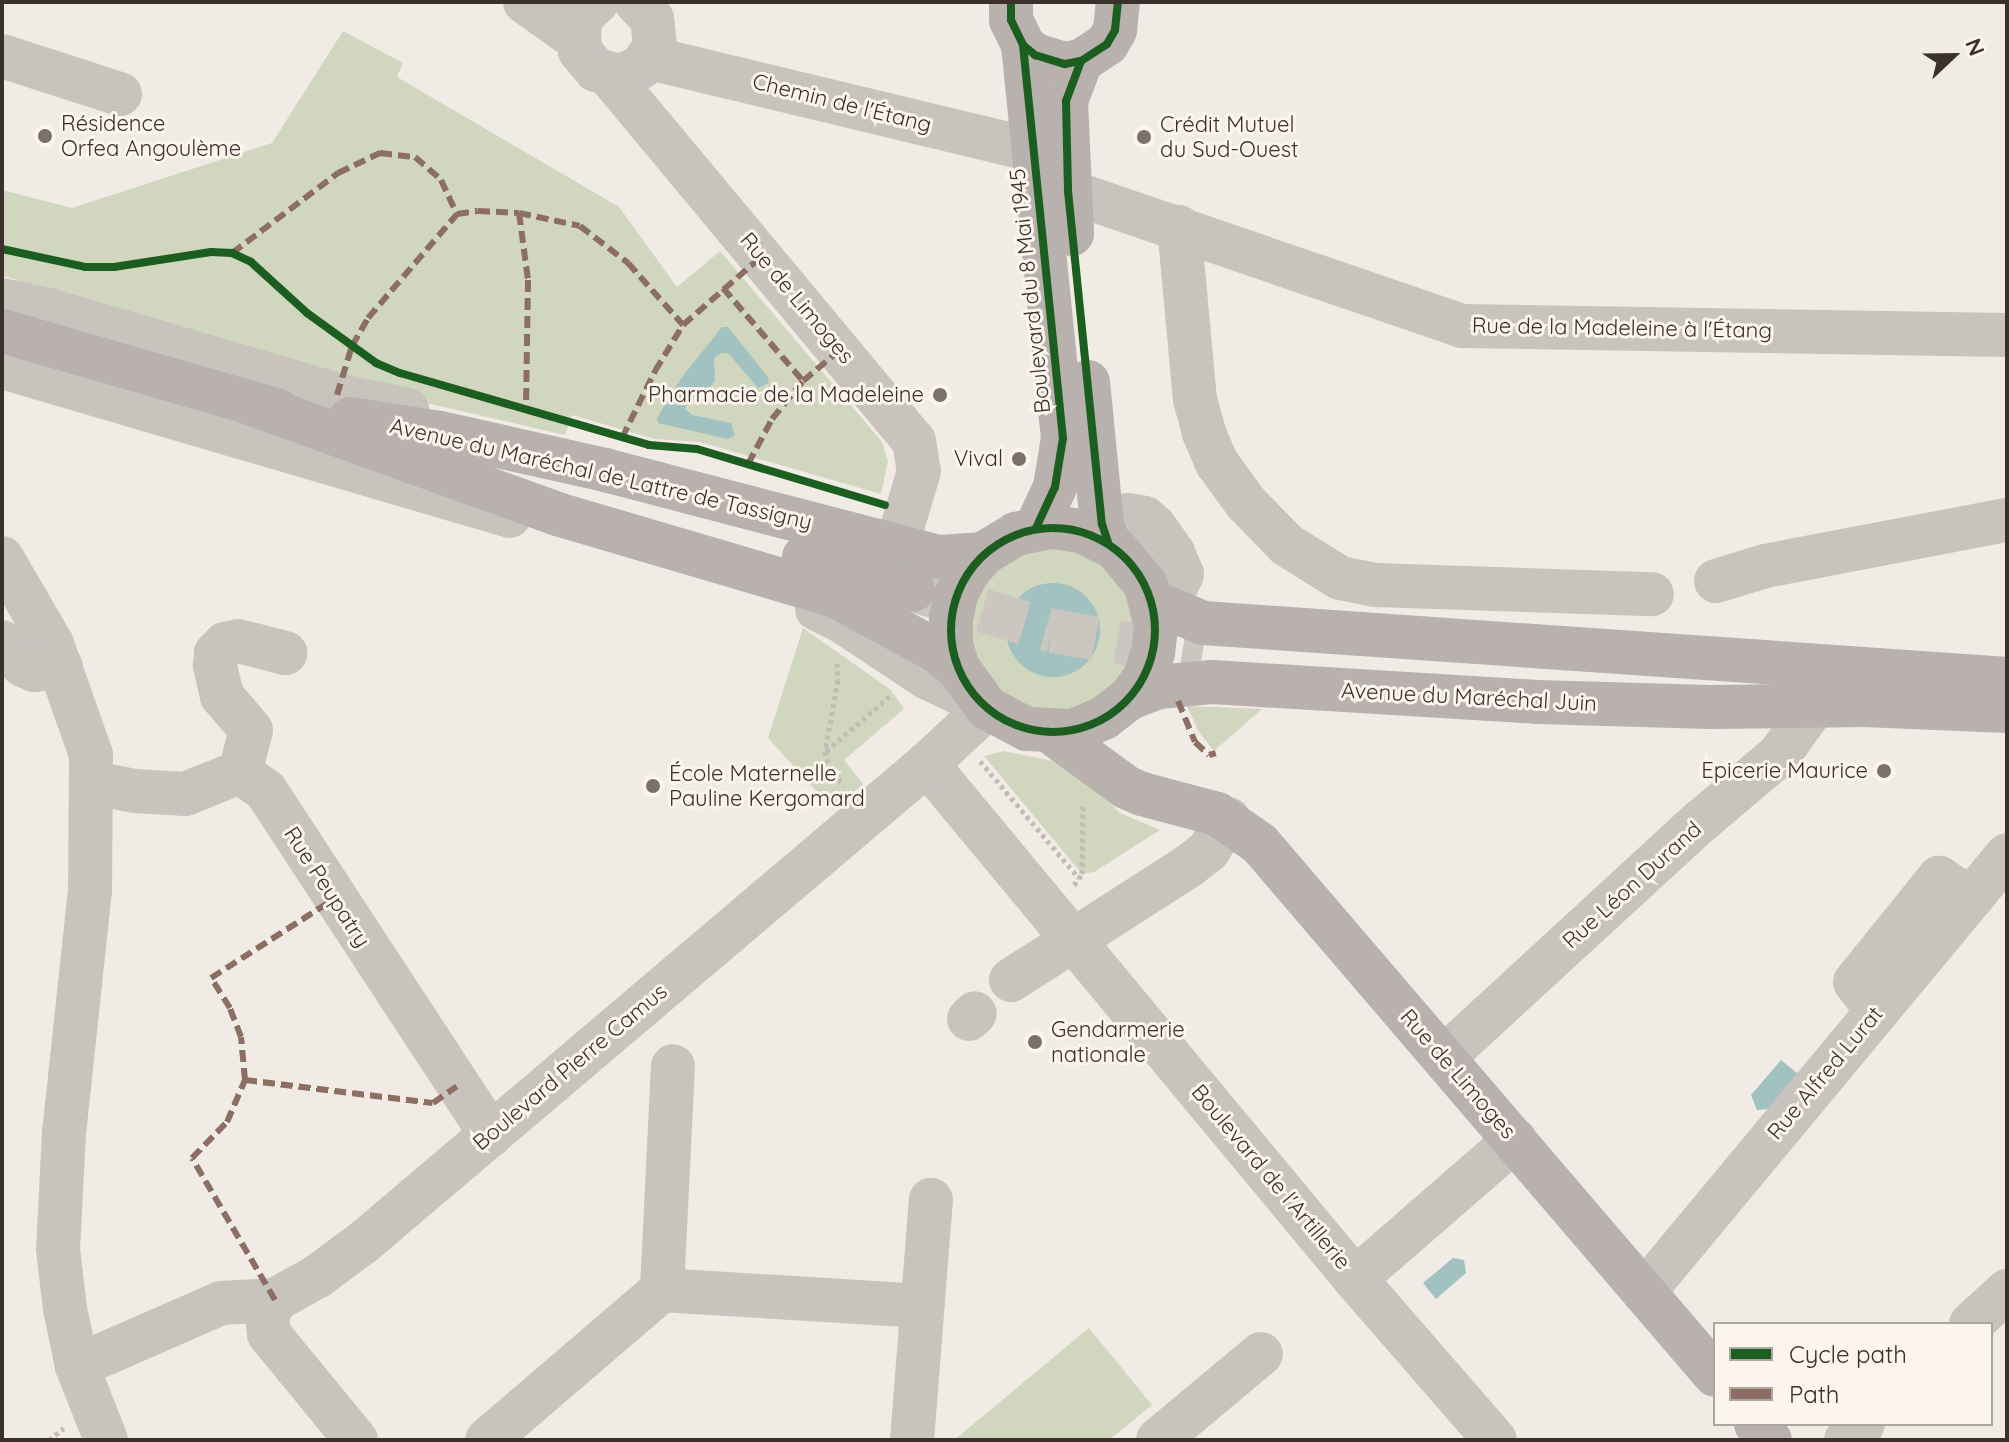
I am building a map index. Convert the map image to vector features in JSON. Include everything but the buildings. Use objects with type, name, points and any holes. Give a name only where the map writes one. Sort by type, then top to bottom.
[{"type":"main road","name":"Boulevard du 8 Mai 1945","points":[[1011,2],[1011,20],[1023,45],[1063,438],[1055,487],[1036,528]]},
{"type":"main road","points":[[1023,45],[1050,62],[1081,61],[1107,44],[1125,6]]},
{"type":"main road","points":[[1081,61],[1066,101],[1068,191],[1097,532]]},
{"type":"main road","points":[[2,331],[252,404],[624,503],[913,590]]},
{"type":"main road","points":[[2,350],[71,350]]},
{"type":"main road","name":"Avenue du Maréchal de Lattre de Tassigny","points":[[252,404],[440,433],[829,526],[940,557],[983,554]]},
{"type":"main road","name":"Avenue du Maréchal de Lattre de Tassigny","points":[[252,404],[557,514],[835,596],[922,642],[975,693]]},
{"type":"main road","points":[[1036,528],[1097,532],[1138,571],[1158,613],[1153,653],[1145,677],[1125,704],[1089,726],[1052,733],[1027,729],[975,693],[951,644],[951,619],[956,595],[967,573],[983,554],[999,542],[1036,528]]},
{"type":"main road","name":"Avenue du Maréchal Juin","points":[[1158,613],[1203,623],[1574,650],[1643,651],[1810,686]]},
{"type":"main road","name":"Avenue du Maréchal Juin","points":[[1202,656],[1810,686],[2007,711]]},
{"type":"main road","name":"Avenue du Maréchal Juin","points":[[1125,704],[1158,687],[1212,682],[1537,702],[1810,686],[2007,679]]},
{"type":"main road","name":"Rue de Limoges","points":[[1125,704],[1127,753],[1138,773],[1149,785],[1180,803]]},
{"type":"main road","name":"Rue de Limoges","points":[[1052,733],[1077,747],[1126,787],[1229,819],[1260,844],[1713,1373]]},
{"type":"street","name":"Rue de Limoges","points":[[525,2],[583,12],[587,62],[608,74],[901,421],[914,441],[919,471],[897,545]]},
{"type":"street","points":[[608,74],[631,73],[650,58],[656,32],[652,19],[636,2]]},
{"type":"street","points":[[2,56],[120,94]]},
{"type":"street","name":"Chemin de l'Étang","points":[[650,58],[1034,150]]},
{"type":"street","name":"Rue de la Madeleine à l'Étang","points":[[1068,191],[1462,326],[2007,335]]},
{"type":"street","points":[[1179,227],[1195,399],[1204,433],[1217,463],[1246,503],[1287,545],[1340,578],[1376,585],[1652,594]]},
{"type":"street","points":[[2,300],[49,310],[337,395],[596,450],[732,489],[829,526]]},
{"type":"street","points":[[2,367],[789,597],[840,620],[926,677],[975,693]]},
{"type":"street","points":[[1716,581],[1765,566],[2007,520]]},
{"type":"street","points":[[2,558],[18,580],[61,666],[91,755],[90,890],[64,1132],[58,1249],[65,1309],[77,1366],[106,1440]]},
{"type":"street","points":[[1369,634],[1376,585]]},
{"type":"street","points":[[93,783],[135,791],[185,794],[240,772],[251,730],[222,696],[215,665],[216,653],[225,644],[238,641],[285,653]]},
{"type":"street","points":[[2,642],[23,665],[34,670],[61,666]]},
{"type":"street","name":"Rue Léon Durand","points":[[1444,1057],[1701,821],[1779,755],[1807,716],[1810,686]]},
{"type":"street","name":"Boulevard Pierre Camus","points":[[275,1300],[342,1259],[927,764],[975,693]]},
{"type":"street","name":"Boulevard de l'Artillerie","points":[[927,764],[1355,1279],[1495,1440]]},
{"type":"street","name":"Rue Peupatry","points":[[240,772],[266,791],[491,1135]]},
{"type":"street","points":[[1011,980],[1199,858],[1218,839],[1229,819]]},
{"type":"street","name":"Rue Alfred Lurat","points":[[1644,1292],[1877,1011],[1892,964],[1971,899],[2007,855]]},
{"type":"street","points":[[662,1290],[673,1066]]},
{"type":"street","points":[[1355,1279],[1515,1140]]},
{"type":"street","points":[[912,1440],[931,1200]]},
{"type":"street","points":[[487,1440],[662,1290],[923,1306]]},
{"type":"street","points":[[1973,1322],[2007,1291]]},
{"type":"street","points":[[77,1366],[221,1303],[275,1300],[267,1316],[269,1334],[356,1440]]},
{"type":"street","points":[[1158,1440],[1261,1354]]},
{"type":"street","points":[[1846,1440],[1861,1426]]},
{"type":"path","points":[[837,658],[838,680],[825,751],[836,777],[868,813]]},
{"type":"path","points":[[825,751],[898,689]]},
{"type":"path","points":[[975,756],[999,779],[1080,879],[1083,787]]},
{"type":"green space","points":[[343,31],[403,63],[397,77],[619,207],[677,287],[720,251],[882,442],[888,461],[881,494],[700,442],[655,439],[572,415],[565,435],[253,363],[2,275],[2,190],[72,208],[272,143]]},
{"type":"green space","points":[[1053,548],[1084,555],[1111,572],[1128,599],[1135,630],[1128,661],[1111,688],[1084,705],[1053,712],[1022,705],[995,688],[978,661],[971,630],[978,599],[995,572],[1022,555]]},
{"type":"green space","points":[[803,628],[891,690],[904,709],[844,760],[863,784],[833,809],[768,738]]},
{"type":"green space","points":[[1187,706],[1262,709],[1214,751],[1199,732]]},
{"type":"green space","points":[[1004,751],[1072,765],[1120,813],[1160,830],[1094,872],[1082,874],[984,756]]},
{"type":"green space","points":[[1089,1328],[1152,1405],[1109,1440],[954,1440]]},
{"type":"water","points":[[722,327],[728,327],[768,377],[769,383],[758,388],[729,354],[721,353],[714,358],[715,381],[703,395],[689,398],[685,409],[692,415],[731,423],[735,435],[728,439],[658,423],[657,418],[682,377]]},
{"type":"water","points":[[1053,583],[1071,587],[1086,597],[1096,612],[1100,630],[1096,648],[1086,663],[1071,673],[1053,677],[1035,673],[1020,663],[1010,648],[1006,630],[1010,612],[1020,597],[1035,587]]},
{"type":"water","points":[[1781,1060],[1798,1074],[1768,1109],[1757,1110],[1751,1095]]},
{"type":"water","points":[[1453,1258],[1464,1260],[1466,1273],[1436,1299],[1423,1283]]},
{"type":"tunnel","points":[[919,592],[1052,631],[1202,656]]},
{"type":"marked path","points":[[232,253],[338,173],[380,153],[415,157],[441,180],[457,214]]},
{"type":"marked path","points":[[337,395],[352,346],[368,318],[457,214],[478,211],[519,213],[580,226],[628,263],[683,325],[762,256]]},
{"type":"marked path","points":[[519,213],[528,280],[526,409]]},
{"type":"marked path","points":[[723,288],[803,381]]},
{"type":"marked path","points":[[622,438],[655,371],[683,325]]},
{"type":"marked path","points":[[748,464],[772,419],[803,381],[841,349]]},
{"type":"marked path","points":[[1178,701],[1195,742],[1209,755],[1216,753]]},
{"type":"marked path","points":[[275,1300],[192,1158],[227,1122],[245,1080],[241,1037],[230,1008],[211,978],[334,899]]},
{"type":"marked path","points":[[245,1080],[433,1103],[457,1086]]},
{"type":"cycle path","points":[[1011,2],[1011,20],[1023,45],[1035,55],[1065,64],[1081,61],[1107,44],[1115,30],[1118,2]]},
{"type":"cycle path","points":[[1023,45],[1063,438],[1055,487],[1036,528]]},
{"type":"cycle path","points":[[1081,61],[1066,101],[1068,191],[1102,524],[1108,542]]},
{"type":"cycle path","points":[[2,249],[85,267],[114,267],[211,252],[232,253],[251,262],[307,313],[376,363],[400,373],[649,445],[697,449],[885,505]]},
{"type":"cycle path","points":[[1053,528],[1092,535],[1125,558],[1148,591],[1155,630],[1148,669],[1125,702],[1092,725],[1053,732],[1014,725],[981,702],[958,669],[951,630],[958,591],[981,558],[1014,535],[1053,528]]},
{"type":"place","name":"Résidence Orfea Angoulème","points":[[45,136]]},
{"type":"place","name":"Crédit Mutuel du Sud-Ouest","points":[[1144,137]]},
{"type":"place","name":"Pharmacie de la Madeleine","points":[[940,395]]},
{"type":"place","name":"Vival","points":[[1019,459]]},
{"type":"place","name":"Epicerie Maurice","points":[[1884,771]]},
{"type":"place","name":"École Maternelle Pauline Kergomard","points":[[653,786]]},
{"type":"place","name":"Gendarmerie nationale","points":[[1035,1042]]}]
